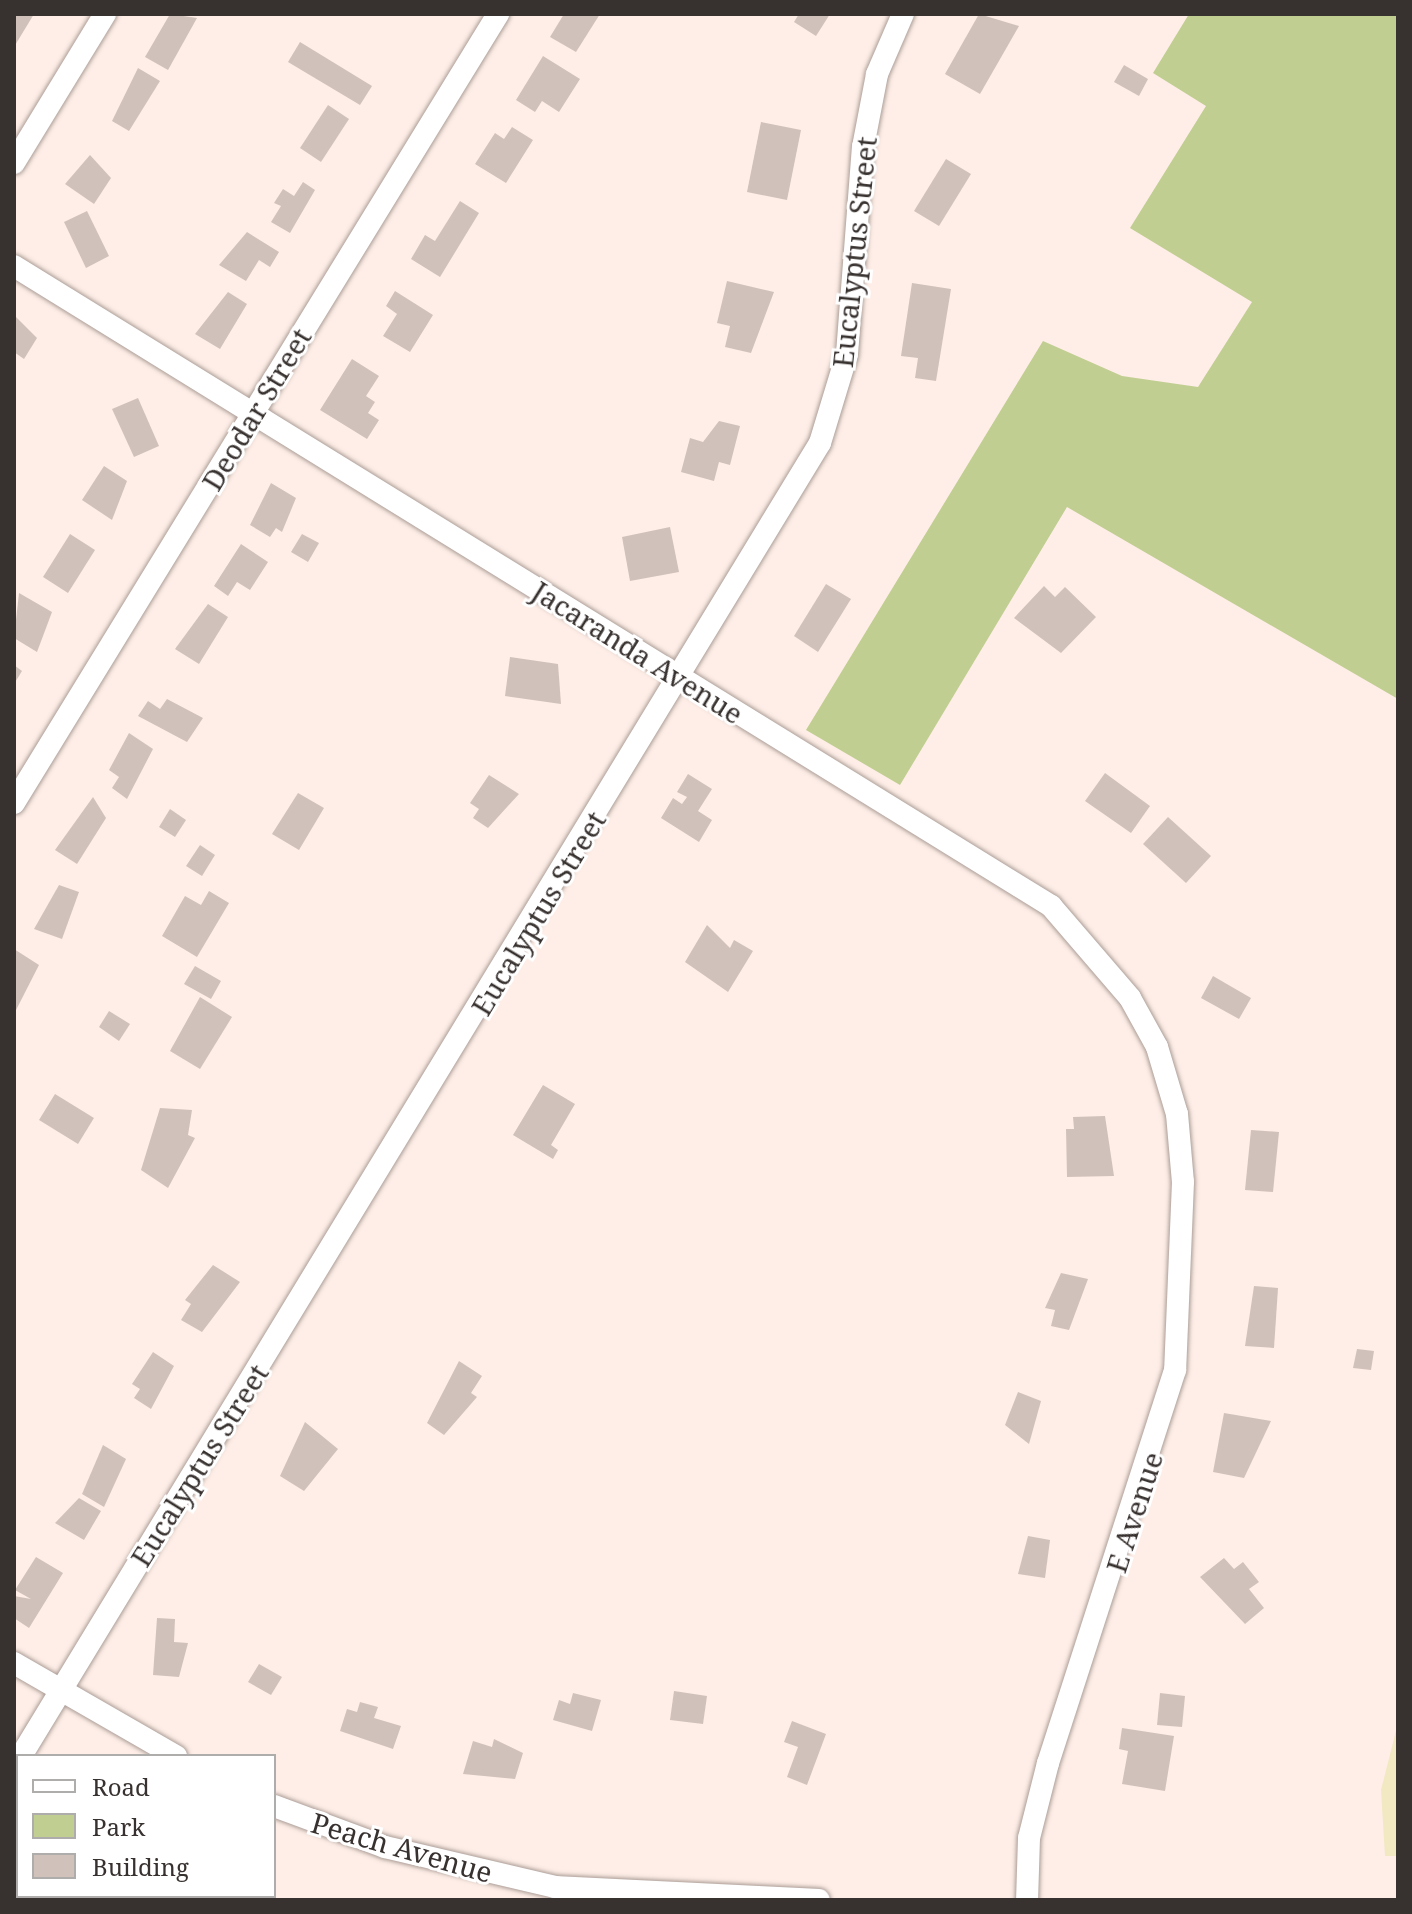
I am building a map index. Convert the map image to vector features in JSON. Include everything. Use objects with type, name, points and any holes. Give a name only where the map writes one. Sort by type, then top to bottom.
[{"type":"street","points":[[14,163],[105,14]]},
{"type":"street","name":"Deodar Street","points":[[14,803],[498,14]]},
{"type":"street","name":"Eucalyptus Street","points":[[21,1754],[780,516],[836,399],[855,293],[863,147],[877,74],[903,14]]},
{"type":"street","name":"Jacaranda Avenue","points":[[14,266],[252,416],[1051,906],[1130,998],[1157,1047],[1177,1114]]},
{"type":"street","name":"E Avenue","points":[[1027,1900],[1029,1838],[1048,1763],[1158,1442],[1175,1370],[1183,1182],[1177,1114]]},
{"type":"street","points":[[14,1663],[172,1754]]},
{"type":"street","name":"Peach Avenue","points":[[276,1807],[372,1843],[497,1876],[618,1897],[819,1900]]},
{"type":"green space","points":[[1189,14],[1398,14],[1398,699],[1067,507],[900,785],[806,730],[1043,341],[1122,376],[1198,387],[1252,302],[1130,228],[1206,106],[1153,73]]},
{"type":"sand","points":[[1398,1723],[1398,1856],[1385,1856],[1381,1790]]},
{"type":"building","points":[[14,14],[34,14],[14,47]]},
{"type":"building","points":[[170,14],[197,18],[168,70],[145,57]]},
{"type":"building","points":[[564,14],[600,14],[576,52],[550,37]]},
{"type":"building","points":[[799,14],[830,14],[816,36],[794,22]]},
{"type":"building","points":[[979,14],[1019,26],[980,94],[945,74]]},
{"type":"building","points":[[300,42],[372,86],[360,105],[288,62]]},
{"type":"building","points":[[543,56],[580,79],[559,112],[542,101],[535,112],[516,100]]},
{"type":"building","points":[[1124,65],[1148,79],[1139,96],[1114,82]]},
{"type":"building","points":[[138,68],[160,81],[129,131],[112,121]]},
{"type":"building","points":[[328,105],[349,119],[321,162],[300,148]]},
{"type":"building","points":[[761,122],[801,130],[787,200],[747,192]]},
{"type":"building","points":[[512,127],[533,140],[506,183],[475,164],[495,133],[504,139]]},
{"type":"building","points":[[90,155],[111,178],[94,204],[65,184]]},
{"type":"building","points":[[946,159],[971,174],[939,226],[914,211]]},
{"type":"building","points":[[303,182],[315,190],[290,233],[271,222],[281,206],[274,203],[283,189],[294,196]]},
{"type":"building","points":[[460,201],[479,213],[440,277],[411,259],[425,235],[435,241]]},
{"type":"building","points":[[87,211],[109,256],[86,268],[64,222]]},
{"type":"building","points":[[247,232],[279,252],[270,267],[259,260],[246,281],[219,265]]},
{"type":"building","points":[[727,281],[774,292],[751,353],[725,347],[730,326],[717,323]]},
{"type":"building","points":[[912,283],[951,289],[936,381],[915,378],[918,358],[901,356]]},
{"type":"building","points":[[395,291],[433,315],[410,352],[383,336],[397,314],[386,306]]},
{"type":"building","points":[[228,292],[247,304],[220,349],[195,334]]},
{"type":"building","points":[[14,315],[37,338],[24,359],[14,352]]},
{"type":"building","points":[[352,359],[379,376],[366,396],[375,402],[368,413],[379,420],[367,439],[320,410]]},
{"type":"building","points":[[138,398],[159,446],[134,457],[112,409]]},
{"type":"building","points":[[719,421],[740,426],[730,465],[719,462],[714,481],[681,472],[690,438],[703,442]]},
{"type":"building","points":[[104,466],[127,481],[112,520],[82,500]]},
{"type":"building","points":[[271,483],[296,498],[282,532],[276,528],[270,537],[250,525]]},
{"type":"building","points":[[670,527],[679,572],[630,581],[622,537]]},
{"type":"building","points":[[70,534],[95,550],[68,593],[43,577]]},
{"type":"building","points":[[302,534],[319,543],[308,562],[291,552]]},
{"type":"building","points":[[241,544],[268,562],[250,590],[237,582],[228,596],[214,586]]},
{"type":"building","points":[[826,584],[851,599],[818,652],[794,636]]},
{"type":"building","points":[[1044,586],[1055,597],[1065,587],[1096,617],[1061,653],[1014,618]]},
{"type":"building","points":[[19,593],[52,612],[37,652],[14,638]]},
{"type":"building","points":[[208,604],[228,617],[199,664],[175,649]]},
{"type":"building","points":[[510,657],[558,664],[561,704],[505,696]]},
{"type":"building","points":[[14,665],[22,671],[14,684]]},
{"type":"building","points":[[167,699],[203,718],[187,742],[138,716],[148,701],[160,709]]},
{"type":"building","points":[[129,733],[153,749],[127,799],[112,788],[119,777],[109,770]]},
{"type":"building","points":[[1105,773],[1150,806],[1131,833],[1085,801]]},
{"type":"building","points":[[688,774],[712,789],[698,811],[712,820],[699,842],[661,818],[673,798],[682,804],[687,797],[677,792]]},
{"type":"building","points":[[489,775],[519,794],[488,828],[473,818],[479,809],[470,803]]},
{"type":"building","points":[[298,793],[324,808],[299,850],[272,834]]},
{"type":"building","points":[[93,797],[106,818],[77,864],[55,850]]},
{"type":"building","points":[[170,809],[186,820],[175,837],[159,827]]},
{"type":"building","points":[[1168,817],[1211,856],[1186,883],[1143,844]]},
{"type":"building","points":[[200,845],[215,855],[202,876],[186,866]]},
{"type":"building","points":[[59,885],[79,892],[62,939],[34,929]]},
{"type":"building","points":[[209,891],[229,903],[197,957],[162,936],[185,896],[201,905]]},
{"type":"building","points":[[707,925],[730,948],[734,940],[753,951],[728,992],[685,962]]},
{"type":"building","points":[[14,949],[39,965],[14,1014]]},
{"type":"building","points":[[195,966],[221,981],[211,999],[184,984]]},
{"type":"building","points":[[1213,976],[1251,998],[1239,1019],[1201,998]]},
{"type":"building","points":[[200,997],[232,1017],[200,1069],[170,1051]]},
{"type":"building","points":[[109,1011],[130,1024],[119,1041],[99,1027]]},
{"type":"building","points":[[543,1085],[575,1104],[551,1145],[558,1150],[553,1159],[513,1135]]},
{"type":"building","points":[[55,1094],[94,1118],[78,1144],[39,1120]]},
{"type":"building","points":[[160,1108],[192,1110],[188,1135],[195,1138],[168,1188],[141,1170]]},
{"type":"building","points":[[1105,1116],[1114,1176],[1067,1177],[1066,1129],[1074,1129],[1073,1117]]},
{"type":"building","points":[[1251,1130],[1279,1132],[1273,1192],[1245,1190]]},
{"type":"building","points":[[213,1265],[240,1282],[202,1332],[181,1320],[191,1304],[185,1300]]},
{"type":"building","points":[[1061,1273],[1088,1279],[1069,1330],[1051,1326],[1055,1310],[1045,1308]]},
{"type":"building","points":[[1254,1286],[1278,1288],[1274,1348],[1245,1346]]},
{"type":"building","points":[[1357,1349],[1374,1351],[1371,1370],[1353,1368]]},
{"type":"building","points":[[153,1352],[174,1366],[151,1409],[134,1398],[140,1389],[132,1384]]},
{"type":"building","points":[[459,1361],[482,1376],[471,1393],[477,1397],[444,1435],[427,1423]]},
{"type":"building","points":[[1018,1392],[1041,1401],[1029,1444],[1005,1425]]},
{"type":"building","points":[[1224,1413],[1271,1421],[1244,1478],[1213,1472]]},
{"type":"building","points":[[305,1422],[338,1449],[304,1491],[280,1476]]},
{"type":"building","points":[[103,1445],[126,1459],[104,1507],[82,1494]]},
{"type":"building","points":[[79,1498],[101,1511],[84,1540],[55,1523]]},
{"type":"building","points":[[1028,1536],[1050,1540],[1045,1578],[1018,1574]]},
{"type":"building","points":[[36,1557],[63,1573],[29,1628],[14,1618],[14,1596],[31,1599],[15,1590]]},
{"type":"building","points":[[1224,1558],[1234,1569],[1243,1562],[1259,1582],[1249,1589],[1264,1608],[1245,1624],[1200,1577]]},
{"type":"building","points":[[157,1618],[175,1619],[174,1642],[188,1643],[179,1677],[153,1675]]},
{"type":"building","points":[[259,1664],[282,1677],[271,1695],[248,1682]]},
{"type":"building","points":[[674,1691],[707,1696],[703,1724],[670,1720]]},
{"type":"building","points":[[573,1693],[601,1700],[592,1731],[553,1720],[559,1700],[570,1704]]},
{"type":"building","points":[[1160,1693],[1185,1696],[1182,1727],[1157,1725]]},
{"type":"building","points":[[360,1702],[378,1707],[374,1718],[401,1726],[393,1749],[340,1731],[347,1709],[357,1712]]},
{"type":"building","points":[[792,1721],[826,1734],[807,1785],[787,1777],[798,1747],[784,1742]]},
{"type":"building","points":[[1122,1728],[1174,1736],[1165,1791],[1122,1784],[1128,1751],[1119,1749]]},
{"type":"building","points":[[494,1739],[523,1753],[515,1779],[463,1774],[473,1741],[492,1747]]}]
